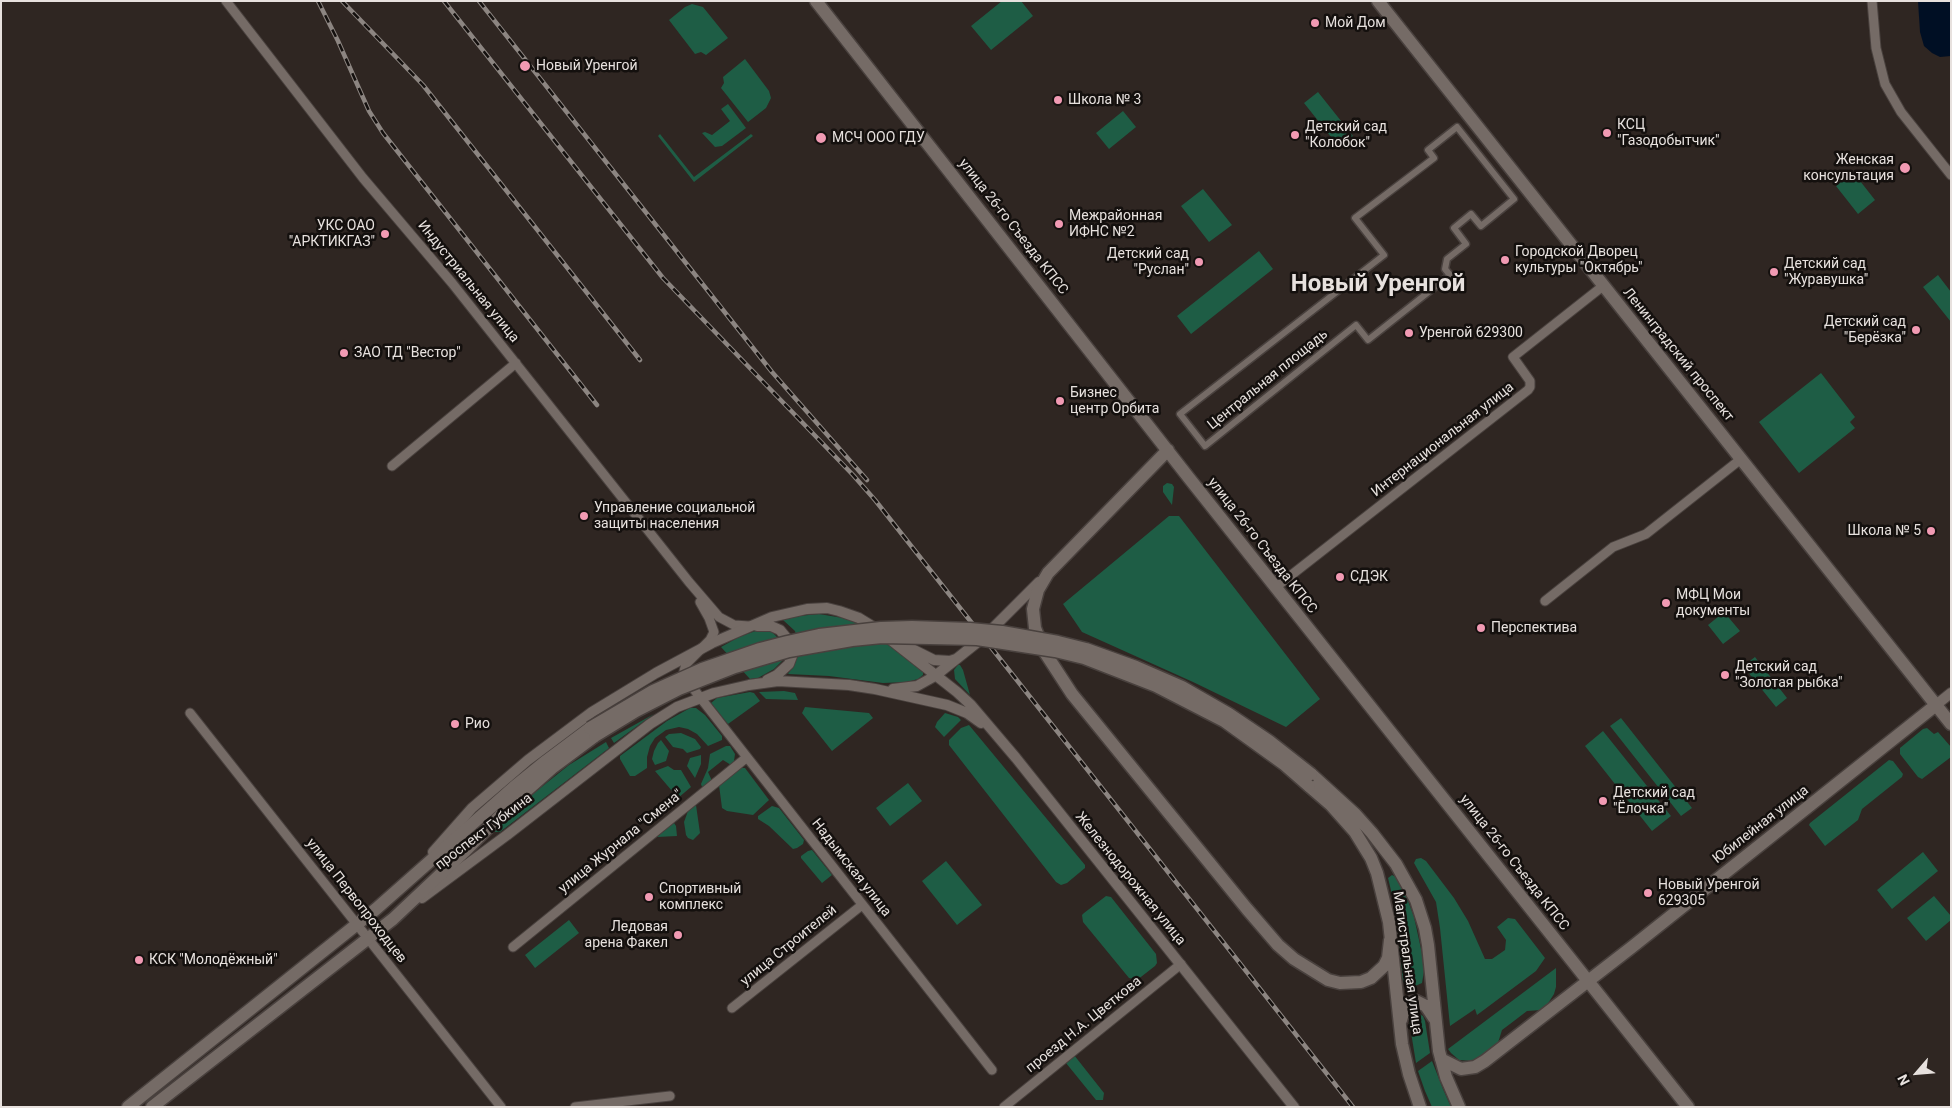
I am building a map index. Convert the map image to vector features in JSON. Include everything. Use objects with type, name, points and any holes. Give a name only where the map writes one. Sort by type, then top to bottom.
[{"type":"main road","name":"улица 26-го Съезда КПСС","points":[[816,1],[1276,588],[1688,1107]]},
{"type":"main road","name":"Ленинградский проспект","points":[[1378,1],[1951,724]]},
{"type":"main road","points":[[1168,450],[1048,573],[1038,590],[1033,609],[1035,628],[1039,640],[1050,662],[1072,694],[1271,939],[1294,959],[1318,975],[1334,981],[1350,984],[1361,982],[1378,973],[1388,958],[1390,940]]},
{"type":"main road","points":[[393,919],[517,799],[593,732],[632,702],[684,676],[731,658],[778,644],[819,635],[880,628],[970,629],[1002,632],[1058,642],[1113,658],[1189,691],[1229,714],[1269,741],[1310,780]]},
{"type":"main road","name":"Юбилейная улица","points":[[1441,1059],[1461,1069],[1475,1067],[1588,982],[1936,705]]},
{"type":"main road","name":"проспект Губкина","points":[[128,1107],[357,925],[546,761],[593,732]]},
{"type":"main road","name":"Магистральная улица","points":[[1310,780],[1355,832],[1371,858],[1377,873],[1386,906],[1399,1024],[1405,1060],[1420,1107]]},
{"type":"main road","name":"Магистральная улица","points":[[1310,780],[1361,820],[1386,849],[1405,878],[1416,900],[1425,928],[1432,979],[1434,1018],[1441,1059],[1459,1107]]},
{"type":"main road","name":"проспект Губкина","points":[[152,1107],[393,919]]},
{"type":"main road","points":[[1399,1024],[1405,1006],[1412,1001],[1423,1003],[1434,1018]]},
{"type":"street","name":"Индустриальная улица","points":[[226,1],[363,178],[452,282],[689,582],[720,617],[734,624],[749,626]]},
{"type":"street","points":[[1872,1],[1876,48],[1885,84],[1901,112],[1951,175]]},
{"type":"street","name":"Центральная площадь","points":[[1457,128],[1514,200],[1481,226],[1471,214],[1454,228],[1466,244],[1447,259],[1445,269],[1450,275],[1444,280],[1368,340],[1356,325],[1205,446],[1180,414],[1384,255],[1356,218],[1434,158],[1428,150],[1457,128]]},
{"type":"street","name":"Интернациональная улица","points":[[1276,588],[1528,390],[1530,381],[1513,357],[1603,286]]},
{"type":"street","points":[[392,466],[516,363]]},
{"type":"street","points":[[1545,601],[1613,547],[1646,534],[1741,459]]},
{"type":"street","points":[[875,688],[908,688],[917,686],[935,676],[995,627],[1048,573]]},
{"type":"street","name":"Индустриальная улица","points":[[689,582],[713,626],[713,635],[686,664],[684,671],[685,678],[699,698]]},
{"type":"street","name":"проспект Губкина","points":[[408,882],[476,805],[541,749],[592,712],[676,662],[749,626],[795,611],[827,608],[859,618],[878,629],[935,676]]},
{"type":"street","points":[[749,626],[765,625],[775,627],[785,635],[792,647],[792,656],[789,664],[783,671],[759,684]]},
{"type":"street","points":[[878,629],[934,660],[950,661],[958,659]]},
{"type":"street","name":"Железнодорожная улица","points":[[935,676],[965,699],[996,734],[1294,1107]]},
{"type":"street","name":"проспект Губкина","points":[[393,919],[507,835],[650,724],[677,707],[723,690],[778,681],[875,688]]},
{"type":"street","points":[[875,688],[958,708],[977,719],[996,734]]},
{"type":"street","name":"Юбилейная улица","points":[[1936,705],[1951,693]]},
{"type":"street","name":"Надымская улица","points":[[699,698],[992,1070]]},
{"type":"street","name":"улица Первопроходцев","points":[[190,713],[501,1107]]},
{"type":"street","name":"улица Журнала \"Смена\"","points":[[513,947],[746,758]]},
{"type":"street","name":"улица Строителей","points":[[732,1008],[862,905]]},
{"type":"street","name":"проезд Н.А. Цветкова","points":[[1004,1107],[1181,964]]},
{"type":"street","points":[[575,1107],[670,1096]]},
{"type":"green space","points":[[1002,1],[1021,1],[1033,16],[991,50],[971,26]]},
{"type":"green space","points":[[692,4],[703,7],[728,38],[706,55],[701,52],[695,54],[669,20],[685,7]]},
{"type":"green space","points":[[745,59],[769,91],[771,98],[766,108],[748,122],[721,88],[724,83],[723,77]]},
{"type":"green space","points":[[1318,92],[1353,136],[1339,147],[1304,103]]},
{"type":"green space","points":[[728,104],[746,128],[722,146],[715,147],[702,133],[705,132],[712,135],[730,121],[721,109]]},
{"type":"green space","points":[[1123,111],[1136,127],[1109,149],[1096,133]]},
{"type":"green space","points":[[660,134],[694,177],[751,134],[753,136],[694,182],[658,136]]},
{"type":"green space","points":[[1853,172],[1875,200],[1858,214],[1836,186]]},
{"type":"green space","points":[[1203,189],[1232,225],[1209,242],[1181,206]]},
{"type":"green space","points":[[1259,251],[1273,269],[1191,334],[1177,316]]},
{"type":"green space","points":[[1938,275],[1951,292],[1951,322],[1923,287]]},
{"type":"green space","points":[[1821,373],[1855,417],[1850,422],[1855,428],[1799,473],[1759,422]]},
{"type":"green space","points":[[1167,483],[1172,484],[1174,487],[1172,505],[1163,492],[1163,486]]},
{"type":"green space","points":[[1169,516],[1179,516],[1320,699],[1286,727],[1193,682],[1082,632],[1063,604]]},
{"type":"green space","points":[[1724,612],[1740,631],[1723,644],[1708,625]]},
{"type":"green space","points":[[819,614],[849,619],[871,631],[923,672],[923,675],[918,679],[907,682],[883,683],[829,676],[788,674],[797,658],[798,645],[795,631],[783,620]]},
{"type":"green space","points":[[758,630],[772,632],[778,638],[784,654],[782,661],[774,669],[758,678],[750,679],[721,647],[739,637]]},
{"type":"green space","points":[[1755,657],[1787,698],[1776,707],[1743,666]]},
{"type":"green space","points":[[958,665],[963,670],[970,695],[955,679],[954,670]]},
{"type":"green space","points":[[784,691],[795,693],[798,700],[766,699],[759,692]]},
{"type":"green space","points":[[750,692],[754,693],[760,701],[728,724],[711,703],[717,698]]},
{"type":"green space","points":[[805,707],[869,713],[873,718],[832,751],[802,713]]},
{"type":"green space","points":[[690,708],[696,708],[705,715],[722,736],[722,740],[708,746],[697,734],[688,729],[679,727],[666,730],[655,738],[650,746],[647,768],[635,776],[630,776],[620,756],[667,721]]},
{"type":"green space","points":[[945,713],[958,717],[961,720],[944,737],[935,727]]},
{"type":"green space","points":[[654,714],[629,732],[614,743],[611,738]]},
{"type":"green space","points":[[1621,718],[1692,808],[1681,816],[1610,726]]},
{"type":"green space","points":[[969,725],[1085,865],[1085,868],[1067,883],[1061,885],[1056,882],[949,745],[949,740],[961,728]]},
{"type":"green space","points":[[1927,728],[1934,734],[1938,732],[1951,747],[1951,757],[1922,779],[1918,777],[1900,754],[1900,748],[1923,729]]},
{"type":"green space","points":[[1603,731],[1671,816],[1652,831],[1585,746]]},
{"type":"green space","points":[[681,733],[695,739],[701,747],[700,749],[687,753],[683,749],[673,747],[665,737],[669,734]]},
{"type":"green space","points":[[661,740],[669,751],[666,761],[655,765],[652,759],[654,751]]},
{"type":"green space","points":[[606,742],[609,748],[500,832],[493,831],[505,817],[569,765]]},
{"type":"green space","points":[[730,746],[735,754],[734,761],[731,765],[723,760],[708,772],[712,781],[702,787],[701,784],[708,768],[710,754]]},
{"type":"green space","points":[[701,755],[701,764],[695,778],[687,766],[690,758]]},
{"type":"green space","points":[[1889,760],[1893,761],[1903,774],[1902,777],[1862,809],[1858,820],[1825,846],[1809,825],[1810,823]]},
{"type":"green space","points":[[668,766],[674,770],[681,770],[691,787],[678,798],[655,771]]},
{"type":"green space","points":[[741,768],[745,768],[769,800],[753,815],[727,811],[722,808],[719,785]]},
{"type":"green space","points":[[908,783],[922,801],[890,826],[876,808]]},
{"type":"green space","points":[[696,805],[700,833],[693,840],[686,835],[684,822],[688,811]]},
{"type":"green space","points":[[772,806],[779,808],[804,840],[803,844],[793,849],[769,826],[758,819],[758,816]]},
{"type":"green space","points":[[674,823],[677,836],[657,837],[671,824]]},
{"type":"green space","points":[[812,850],[832,875],[822,883],[801,858],[801,856]]},
{"type":"green space","points":[[1923,852],[1938,871],[1892,909],[1877,890]]},
{"type":"green space","points":[[1421,858],[1426,861],[1454,898],[1468,921],[1485,959],[1492,959],[1505,950],[1506,940],[1497,927],[1508,918],[1515,919],[1545,958],[1536,971],[1477,1015],[1475,1009],[1450,1026],[1436,902],[1414,863],[1416,859]]},
{"type":"green space","points":[[946,861],[982,905],[957,925],[922,881]]},
{"type":"green space","points":[[1392,875],[1396,877],[1407,898],[1414,917],[1423,958],[1424,971],[1422,983],[1413,987],[1407,987],[1402,977],[1397,916],[1388,878]]},
{"type":"green space","points":[[1106,896],[1111,897],[1156,954],[1157,963],[1155,966],[1137,980],[1129,978],[1083,922],[1082,915]]},
{"type":"green space","points":[[1934,896],[1951,916],[1951,920],[1926,941],[1907,918]]},
{"type":"green space","points":[[569,920],[579,933],[535,968],[525,955]]},
{"type":"green space","points":[[1556,968],[1556,987],[1545,1008],[1527,1011],[1502,1030],[1497,1046],[1473,1061],[1459,1060],[1451,1053],[1448,1049]]},
{"type":"green space","points":[[1419,1014],[1423,1016],[1425,1021],[1430,1053],[1416,1063],[1409,1020],[1411,1016]]},
{"type":"green space","points":[[1074,1055],[1104,1093],[1103,1100],[1096,1100],[1066,1063]]},
{"type":"green space","points":[[1432,1061],[1451,1107],[1432,1107],[1425,1091],[1418,1071]]},
{"type":"water","points":[[1918,1],[1951,1],[1951,56],[1940,57],[1924,46],[1920,32]]},
{"type":"railway","points":[[318,1],[369,111],[383,133],[597,405]]},
{"type":"railway","points":[[342,1],[423,85],[640,360]]},
{"type":"railway","points":[[444,1],[663,278],[875,500],[1353,1107]]},
{"type":"railway","points":[[479,1],[772,372],[867,480]]},
{"type":"place","name":"Мой Дом","points":[[1315,23]]},
{"type":"place","name":"Новый Уренгой","points":[[525,66]]},
{"type":"place","name":"Школа № 3","points":[[1058,100]]},
{"type":"place","name":"КСЦ \"Газодобытчик\"","points":[[1607,133]]},
{"type":"place","name":"Детский сад \"Колобок\"","points":[[1295,135]]},
{"type":"place","name":"МСЧ ООО ГДУ","points":[[821,138]]},
{"type":"place","name":"Женская консультация","points":[[1905,168]]},
{"type":"place","name":"Межрайонная ИФНС №2","points":[[1059,224]]},
{"type":"place","name":"УКС ОАО \"АРКТИКГАЗ\"","points":[[385,234]]},
{"type":"place","name":"Городской Дворец культуры \"Октябрь\"","points":[[1505,260]]},
{"type":"place","name":"Детский сад \"Руслан\"","points":[[1199,262]]},
{"type":"place","name":"Детский сад \"Журавушка\"","points":[[1774,272]]},
{"type":"place","name":"Детский сад \"Берёзка\"","points":[[1916,330]]},
{"type":"place","name":"Уренгой 629300","points":[[1409,333]]},
{"type":"place","name":"ЗАО ТД \"Вестор\"","points":[[344,353]]},
{"type":"place","name":"Бизнес центр Орбита","points":[[1060,401]]},
{"type":"place","name":"Управление социальной защиты населения","points":[[584,516]]},
{"type":"place","name":"Школа № 5","points":[[1931,531]]},
{"type":"place","name":"СДЭК","points":[[1340,577]]},
{"type":"place","name":"МФЦ Мои документы","points":[[1666,603]]},
{"type":"place","name":"Перспектива","points":[[1481,628]]},
{"type":"place","name":"Детский сад \"Золотая рыбка\"","points":[[1725,675]]},
{"type":"place","name":"Рио","points":[[455,724]]},
{"type":"place","name":"Детский сад \"Ёлочка\"","points":[[1603,801]]},
{"type":"place","name":"Новый Уренгой 629305","points":[[1648,893]]},
{"type":"place","name":"Спортивный комплекс","points":[[649,897]]},
{"type":"place","name":"Ледовая арена Факел","points":[[678,935]]},
{"type":"place","name":"КСК \"Молодёжный\"","points":[[139,960]]},
{"type":"district","name":"Новый Уренгой","points":[[1378,285]]}]
